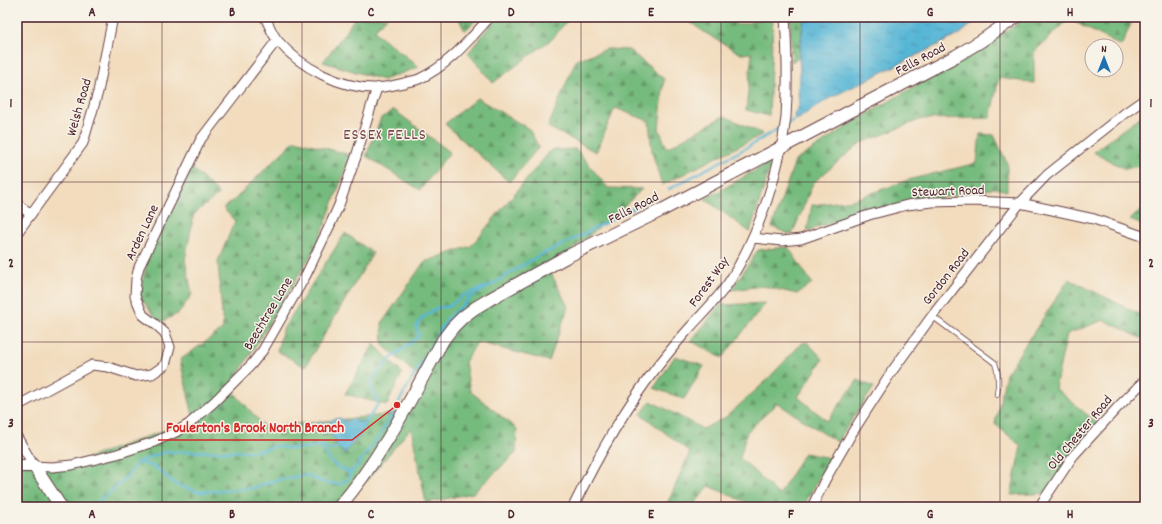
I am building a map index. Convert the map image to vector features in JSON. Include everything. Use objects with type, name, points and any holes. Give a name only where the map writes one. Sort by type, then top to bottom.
[{"type":"street","name":"Welsh Road","points":[[17,233],[83,143],[98,92],[113,17]]},
{"type":"street","points":[[265,17],[277,40],[290,53],[313,71],[340,82],[377,88],[393,86],[419,79],[442,65],[458,52],[490,17]]},
{"type":"street","name":"Forest Way","points":[[573,507],[592,468],[624,413],[656,369],[730,280],[753,238],[774,177],[786,117],[787,85],[785,17]]},
{"type":"street","name":"Fells Road","points":[[339,507],[351,494],[390,437],[443,340],[452,327],[475,308],[566,257],[662,210],[956,56],[1016,17]]},
{"type":"street","name":"Arden Lane","points":[[17,406],[92,365],[108,367],[136,376],[152,374],[165,365],[170,347],[165,334],[143,315],[135,296],[136,279],[139,267],[201,139],[277,40]]},
{"type":"street","name":"Beechtree Lane","points":[[34,466],[52,467],[72,465],[117,454],[154,442],[189,424],[214,402],[246,370],[263,350],[306,275],[328,231],[342,198],[377,88]]},
{"type":"street","name":"Gordon Road","points":[[812,507],[825,480],[852,433],[890,374],[932,316],[1020,203],[1047,175],[1145,99]]},
{"type":"street","name":"Stewart Road","points":[[753,238],[782,241],[801,239],[868,215],[907,205],[932,202],[971,201],[1020,203],[1094,219],[1145,237]]},
{"type":"street","points":[[17,204],[31,214]]},
{"type":"street","name":"Old Chester Road","points":[[1039,507],[1073,456],[1145,380]]},
{"type":"street","points":[[17,437],[61,507]]},
{"type":"street","points":[[17,466],[34,466]]},
{"type":"lane","points":[[932,316],[995,364],[998,372],[999,385],[997,395]]},
{"type":"green space","points":[[355,17],[387,17],[374,31],[419,67],[383,80],[323,62]]},
{"type":"green space","points":[[458,17],[479,17],[465,31]]},
{"type":"green space","points":[[497,17],[570,17],[553,38],[493,83],[468,53]]},
{"type":"green space","points":[[683,17],[725,17],[737,25],[773,17],[769,116],[746,110],[752,53],[741,54],[704,32]]},
{"type":"green space","points":[[790,17],[804,17],[799,56],[792,62]]},
{"type":"green space","points":[[1027,17],[1134,17],[1124,39],[1124,38],[1106,38],[1069,19],[1034,52],[1034,83],[999,78],[990,118],[922,119],[859,144],[813,183],[792,235],[772,227],[795,161],[852,123],[985,45]]},
{"type":"green space","points":[[607,49],[629,50],[664,79],[659,129],[667,148],[724,116],[763,134],[662,185],[652,152],[649,121],[615,108],[596,152],[548,127],[576,60]]},
{"type":"green space","points":[[477,98],[529,129],[539,147],[509,182],[445,124]]},
{"type":"green space","points":[[394,110],[450,152],[420,190],[366,156],[381,118]]},
{"type":"green space","points":[[1145,113],[1145,165],[1125,169],[1093,152]]},
{"type":"green space","points":[[980,134],[994,135],[1007,163],[1007,191],[995,188],[858,213],[807,231],[812,205],[853,200],[908,180],[977,163]]},
{"type":"green space","points":[[295,140],[351,155],[317,245],[230,388],[265,427],[404,413],[422,380],[383,345],[382,323],[424,262],[471,246],[551,150],[576,149],[608,188],[642,189],[620,210],[549,269],[568,307],[549,361],[477,342],[465,362],[470,391],[517,429],[516,453],[473,493],[426,503],[411,428],[344,507],[17,507],[17,460],[65,466],[194,420],[180,360],[223,329],[218,261],[235,221],[223,208],[233,201]]},
{"type":"green space","points":[[772,161],[750,232],[705,199]]},
{"type":"green space","points":[[192,168],[219,194],[194,214],[185,260],[192,294],[179,313],[159,323],[139,295],[151,247]]},
{"type":"green space","points":[[1145,206],[1145,226],[1130,220]]},
{"type":"green space","points":[[345,233],[373,253],[305,367],[277,351],[283,329]]},
{"type":"green space","points":[[788,247],[812,283],[797,294],[763,286],[731,290],[758,250]]},
{"type":"green space","points":[[1069,279],[1145,317],[1145,340],[1104,320],[1067,334],[1055,388],[1102,427],[1050,493],[1011,495],[1021,446],[995,424],[1006,374]]},
{"type":"green space","points":[[766,303],[722,358],[691,341],[720,305]]},
{"type":"green space","points":[[807,342],[823,359],[798,397],[827,421],[858,380],[874,387],[837,442],[777,403],[747,432],[740,458],[779,495],[804,453],[830,458],[803,507],[753,507],[746,502],[709,486],[692,507],[663,507],[669,500],[690,452],[641,414],[651,401],[703,429],[726,417],[765,382],[801,344]]},
{"type":"green space","points":[[374,344],[402,373],[387,405],[345,394]]},
{"type":"green space","points":[[675,356],[704,366],[684,399],[654,388]]},
{"type":"water","points":[[804,17],[978,17],[960,34],[830,98],[799,119],[795,119],[794,114],[799,106],[799,56]]},
{"type":"water","points":[[340,418],[344,421],[350,421],[352,418],[357,422],[363,421],[365,426],[360,436],[346,452],[343,453],[340,451],[336,440],[333,437],[315,428],[317,423],[329,423],[333,419]]},
{"type":"waterway","points":[[787,124],[795,119]]},
{"type":"waterway","points":[[669,189],[746,148],[783,126]]},
{"type":"waterway","points":[[92,507],[123,481],[138,462],[164,452],[257,451],[277,446],[292,449],[321,446],[330,461],[338,467],[351,473],[380,435],[447,319],[470,298],[538,256],[648,201]]},
{"type":"waterway","points":[[365,424],[378,404],[370,383],[388,361],[419,336],[416,327],[421,319],[436,308],[450,306],[462,296],[486,287]]},
{"type":"waterway","points":[[322,446],[331,450],[338,446]]},
{"type":"waterway","points":[[138,462],[155,467],[177,485],[199,492],[254,488],[272,481],[305,475],[326,483],[340,484],[348,479],[351,473]]},
{"type":"place","name":"Foulerton's Brook North Branch","points":[[397,405]]},
{"type":"district","name":"ESSEX FELLS","points":[[385,133]]}]
